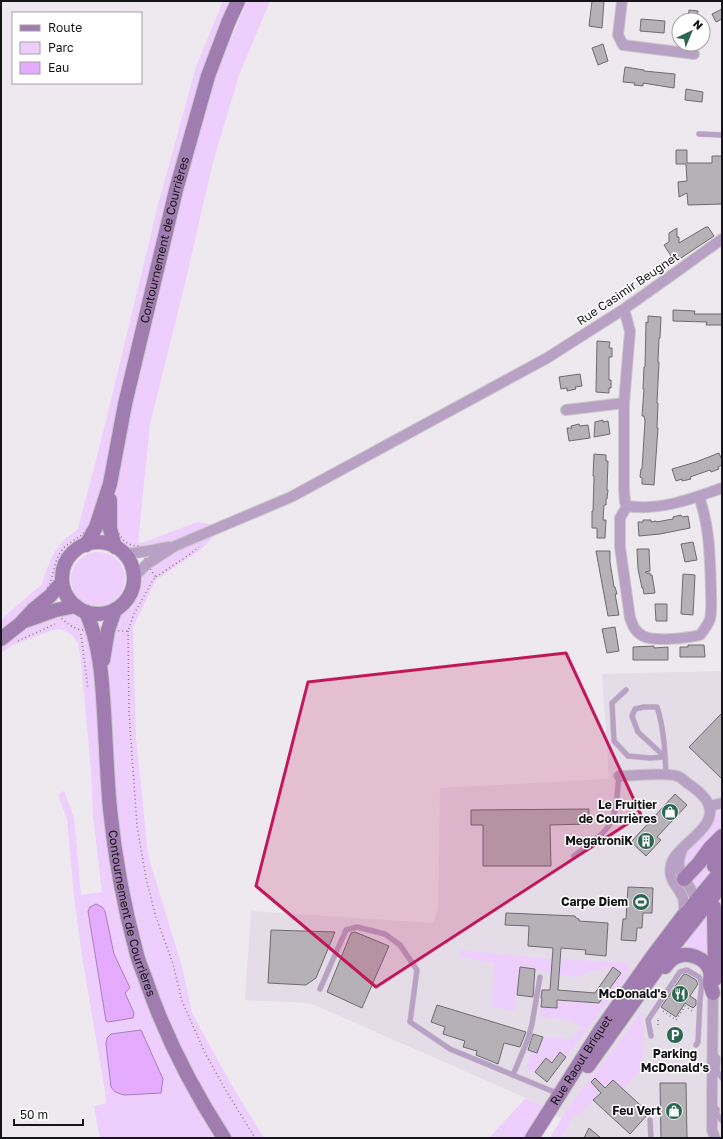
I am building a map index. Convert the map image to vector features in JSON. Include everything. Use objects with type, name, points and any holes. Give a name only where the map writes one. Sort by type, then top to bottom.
[{"type":"main road","name":"Contournement de Courrières","points":[[86,545],[96,527],[110,484],[126,404],[176,190],[208,76],[238,1]]},
{"type":"main road","name":"Contournement de Courrières","points":[[110,484],[110,529],[120,551]]},
{"type":"main road","points":[[93,543],[101,543],[108,544],[120,551],[131,565],[134,578],[131,593],[121,606],[115,610],[100,614],[81,609],[66,596],[62,582],[64,566],[73,553],[79,548],[93,543]]},
{"type":"main road","points":[[1,639],[20,624],[33,610],[50,596],[62,582]]},
{"type":"main road","name":"Contournement de Courrières","points":[[81,609],[102,670]]},
{"type":"main road","points":[[20,624],[56,617],[81,609]]},
{"type":"main road","name":"Contournement de Courrières","points":[[115,610],[108,630],[102,670],[110,808],[115,854],[123,897],[138,956],[157,1010],[192,1084],[224,1138]]},
{"type":"main road","points":[[680,884],[722,836]]},
{"type":"main road","name":"Rue Raoul Briquet","points":[[544,1138],[571,1093],[604,1044],[672,948],[718,868],[715,858],[722,849]]},
{"type":"main road","name":"Rue Raoul Briquet","points":[[532,1138],[558,1100],[601,1029],[652,957],[683,916],[722,885]]},
{"type":"main road","points":[[699,903],[715,984],[713,993]]},
{"type":"main road","points":[[653,975],[665,967],[670,960],[675,957],[680,955],[692,955],[703,960],[708,968],[713,993]]},
{"type":"street","points":[[622,1],[618,35],[623,44],[694,54]]},
{"type":"street","name":"Rue Casimir Beugnet","points":[[175,546],[291,497],[547,358],[624,308],[722,239]]},
{"type":"street","points":[[624,308],[630,331],[624,402],[624,490],[625,502],[627,506]]},
{"type":"street","points":[[566,410],[624,402]]},
{"type":"street","points":[[627,506],[639,508],[662,506],[699,497],[722,488]]},
{"type":"street","points":[[627,506],[620,518],[620,547],[630,618],[634,629],[643,636],[653,638],[686,638],[700,635],[705,629],[710,618],[710,555],[707,529],[699,497]]},
{"type":"street","points":[[120,551],[142,552],[175,546]]},
{"type":"street","points":[[134,578],[147,564],[175,546]]},
{"type":"street","points":[[618,776],[678,776],[705,798],[710,806],[710,814],[707,824],[682,850],[678,865],[681,874],[680,884],[694,893],[699,903]]},
{"type":"street","points":[[710,806],[722,803]]},
{"type":"street","points":[[713,993],[712,1130],[715,1138]]},
{"type":"lane","points":[[698,134],[722,135]]},
{"type":"lane","points":[[626,690],[612,703],[614,741],[628,756],[650,758],[665,757]]},
{"type":"lane","points":[[665,757],[638,732],[632,716],[635,709],[657,707],[661,719],[665,757],[666,775]]},
{"type":"lane","points":[[574,856],[601,834],[611,822],[616,807],[618,776]]},
{"type":"lane","points":[[320,989],[346,930],[358,927],[385,934],[400,944],[417,970],[410,1022],[450,1049],[512,1075],[558,1100]]},
{"type":"lane","points":[[651,1036],[648,1020],[680,972],[687,970],[691,971],[701,980],[702,987],[698,1042],[696,1045]]},
{"type":"lane","points":[[512,1075],[528,1040],[540,977]]},
{"type":"lane","points":[[712,1052],[718,1058],[717,1071],[722,1078]]},
{"type":"lane","points":[[712,1100],[717,1106],[717,1114],[722,1121]]},
{"type":"lane","points":[[650,1120],[651,1138]]},
{"type":"path","points":[[128,631],[87,630],[74,627],[56,617],[50,596],[46,590],[51,584],[56,560],[62,549],[71,541],[86,532],[89,526],[117,530],[124,541],[128,544],[133,546],[141,546],[147,564],[156,577]]},
{"type":"path","points":[[209,532],[202,545],[153,580],[137,609],[128,631],[129,712],[137,826],[146,878],[155,914],[174,964],[182,1001],[205,1053],[225,1090],[255,1138]]},
{"type":"path","points":[[28,636],[56,617]]},
{"type":"path","points":[[87,630],[85,661],[88,689]]},
{"type":"path","points":[[658,1030],[657,1020],[664,1010],[676,1020],[686,1006],[699,1015]]},
{"type":"highlighted area","points":[[566,653],[641,815],[376,987],[256,886],[308,682]]},
{"type":"shaded area","points":[[722,671],[722,1138],[562,1138],[569,1123],[526,1098],[310,1003],[245,1000],[251,911],[433,923],[438,909],[440,788],[609,779],[602,674]]},
{"type":"green space","points":[[223,1],[231,1],[100,504],[87,536],[70,548],[63,556],[55,582],[1,633],[1,622],[5,616],[42,584],[53,554],[64,540],[78,529],[103,433],[158,205],[196,67]]},
{"type":"green space","points":[[247,1],[270,1],[239,75],[213,162],[150,424],[138,543],[145,542],[197,522],[215,525],[157,546],[134,550],[119,542],[114,506],[115,481],[176,217],[214,79]]},
{"type":"green space","points":[[217,533],[199,551],[156,580],[133,627],[136,737],[148,855],[182,967],[192,1013],[231,1084],[264,1138],[231,1138],[219,1120],[180,1050],[145,959],[129,896],[121,853],[115,800],[107,666],[108,652],[119,614],[127,608],[134,599],[138,592],[142,574],[151,565],[192,542]]},
{"type":"green space","points":[[98,552],[108,554],[117,560],[123,569],[125,579],[123,589],[117,598],[108,604],[98,606],[88,604],[79,598],[73,589],[71,579],[73,569],[79,560],[88,554]]},
{"type":"green space","points":[[73,612],[84,620],[94,650],[104,819],[114,894],[131,957],[151,1013],[170,1059],[190,1096],[216,1138],[100,1138],[94,1106],[106,1103],[105,1091],[83,962],[74,897],[67,819],[58,795],[64,791],[74,817],[81,895],[102,892],[93,816],[91,771],[78,643],[73,636],[66,631],[59,629],[13,645],[1,653],[1,645],[39,619]],"holes":[[[105,911],[114,954],[121,969],[125,993],[134,1013],[106,1021]]]},
{"type":"green space","points":[[722,810],[722,831],[684,873],[682,866],[684,855],[715,822],[718,813]]},
{"type":"green space","points":[[708,861],[706,876],[696,888],[688,879]]},
{"type":"green space","points":[[710,911],[709,960],[686,949],[689,938]]},
{"type":"green space","points":[[461,950],[552,959],[551,974],[535,969],[520,967],[515,1011],[491,1007],[494,963],[460,957]]},
{"type":"green space","points":[[561,959],[630,963],[628,975],[566,1057],[560,1052],[552,1063],[546,1058],[535,1073],[526,1068],[531,1051],[537,1052],[543,1037],[571,1039],[582,1027],[572,1021],[539,1016],[541,1007],[556,1008],[557,1000],[599,1003],[621,973],[613,967],[595,970],[577,977],[560,975]]},
{"type":"green space","points":[[642,1011],[644,1034],[643,1067],[623,1089],[613,1080],[605,1088],[603,1086],[599,1090],[601,1093],[577,1117],[574,1114],[562,1138],[550,1138],[564,1114],[581,1090],[609,1056]]},
{"type":"green space","points":[[526,1098],[544,1108],[527,1138],[489,1138]]},
{"type":"water","points":[[96,904],[102,907],[105,911],[114,954],[130,988],[125,993],[134,1013],[133,1018],[108,1022],[106,1021],[88,911],[90,907]]},
{"type":"water","points":[[141,1030],[163,1079],[161,1093],[124,1095],[115,1092],[111,1087],[106,1044],[107,1038],[111,1034]]},
{"type":"building","points":[[592,1],[604,1],[602,28],[589,26]]},
{"type":"building","points":[[722,9],[722,19],[716,22],[712,14]]},
{"type":"building","points":[[689,10],[698,11],[698,12],[689,12]]},
{"type":"building","points":[[641,19],[665,21],[664,33],[640,31]]},
{"type":"building","points":[[603,44],[608,61],[598,65],[592,48]]},
{"type":"building","points":[[625,67],[644,71],[675,74],[674,88],[643,83],[643,86],[634,85],[635,83],[623,82]]},
{"type":"building","points":[[686,89],[703,92],[702,102],[685,100]]},
{"type":"building","points":[[676,150],[687,150],[687,163],[712,163],[712,156],[722,156],[722,204],[688,205],[687,193],[679,197],[678,182],[687,181],[686,164],[676,164]]},
{"type":"building","points":[[708,227],[714,236],[675,262],[664,245],[669,242],[669,233],[677,228],[679,243]]},
{"type":"building","points":[[673,310],[695,311],[694,314],[722,314],[722,325],[706,325],[707,322],[673,321]]},
{"type":"building","points":[[648,316],[661,317],[658,362],[658,428],[654,485],[642,484],[642,478],[640,477],[642,469],[645,421],[644,416],[642,416],[646,322],[648,323]]},
{"type":"building","points":[[597,341],[610,342],[609,348],[612,348],[612,357],[609,357],[609,380],[611,380],[611,388],[609,388],[609,393],[596,392]]},
{"type":"building","points":[[580,374],[582,386],[575,387],[576,389],[567,391],[567,388],[561,389],[559,377]]},
{"type":"building","points":[[603,420],[603,422],[608,421],[610,434],[594,437],[595,422]]},
{"type":"building","points":[[579,424],[580,426],[588,425],[590,438],[569,441],[567,428],[572,428],[571,426]]},
{"type":"building","points":[[719,453],[722,460],[722,465],[718,467],[719,469],[711,472],[710,470],[690,477],[691,479],[676,481],[672,469]]},
{"type":"building","points":[[594,454],[606,455],[606,461],[608,461],[608,490],[606,505],[604,505],[603,520],[606,520],[605,538],[597,538],[597,528],[592,528]]},
{"type":"building","points":[[681,515],[682,517],[688,516],[690,528],[660,534],[639,536],[638,522],[643,522],[643,520],[651,520],[651,522],[656,522],[673,519],[673,517]]},
{"type":"building","points":[[693,542],[697,560],[685,562],[681,544]]},
{"type":"building","points":[[637,549],[649,549],[650,571],[645,572],[652,575],[655,593],[644,594],[638,569]]},
{"type":"building","points":[[596,551],[610,551],[610,562],[614,587],[617,594],[615,594],[619,615],[608,616]]},
{"type":"building","points":[[683,574],[695,575],[693,615],[681,614]]},
{"type":"building","points":[[655,604],[667,604],[667,621],[656,621]]},
{"type":"building","points":[[615,627],[619,651],[607,653],[602,629]]},
{"type":"building","points":[[688,645],[704,645],[705,657],[680,657],[680,647],[688,647]]},
{"type":"building","points":[[654,646],[654,648],[668,647],[668,660],[633,660],[633,647]]},
{"type":"building","points":[[722,713],[722,779],[689,747]]},
{"type":"building","points":[[675,794],[687,805],[657,837],[661,840],[646,856],[631,842]]},
{"type":"building","points":[[589,809],[589,824],[550,825],[551,866],[483,866],[483,825],[471,825],[471,810]]},
{"type":"building","points":[[628,887],[653,888],[652,913],[643,913],[642,928],[637,928],[636,941],[621,940],[623,919],[626,919]]},
{"type":"building","points":[[506,913],[575,916],[579,919],[579,921],[608,923],[606,956],[585,954],[586,950],[561,948],[558,990],[595,993],[613,967],[621,973],[599,1003],[557,1000],[557,1008],[541,1007],[542,990],[550,990],[553,948],[528,946],[529,926],[505,925]]},
{"type":"building","points":[[271,930],[335,932],[316,978],[306,985],[268,983]]},
{"type":"building","points":[[355,932],[389,946],[362,1008],[327,992],[351,933]]},
{"type":"building","points":[[520,967],[535,969],[533,997],[517,995]]},
{"type":"building","name":"McDonald's","points":[[686,974],[696,980],[698,984],[690,996],[696,1000],[696,1005],[693,1008],[685,1003],[676,1017],[661,1007],[683,975]]},
{"type":"building","points":[[437,1005],[526,1032],[520,1047],[504,1043],[498,1064],[476,1055],[477,1051],[463,1047],[465,1041],[443,1034],[445,1027],[431,1022]]},
{"type":"building","points":[[533,1034],[543,1037],[537,1053],[528,1050]]},
{"type":"building","points":[[560,1052],[566,1057],[547,1082],[535,1072],[546,1058],[552,1063]]},
{"type":"building","points":[[595,1078],[605,1088],[613,1080],[649,1113],[630,1134],[593,1100],[601,1093],[591,1082]]},
{"type":"building","name":"Feu Vert","points":[[660,1083],[686,1083],[687,1138],[661,1138]]},
{"type":"building","points":[[589,1128],[601,1138],[584,1138]]},
{"type":"place","name":"Le Fruitier de Courrières","points":[[670,812]]},
{"type":"place","name":"MegatroniK","points":[[646,841]]},
{"type":"place","name":"Carpe Diem","points":[[641,902]]},
{"type":"place","name":"McDonald's","points":[[680,994]]},
{"type":"place","name":"Parking McDonald's","points":[[675,1035]]},
{"type":"place","name":"Feu Vert","points":[[674,1111]]}]
